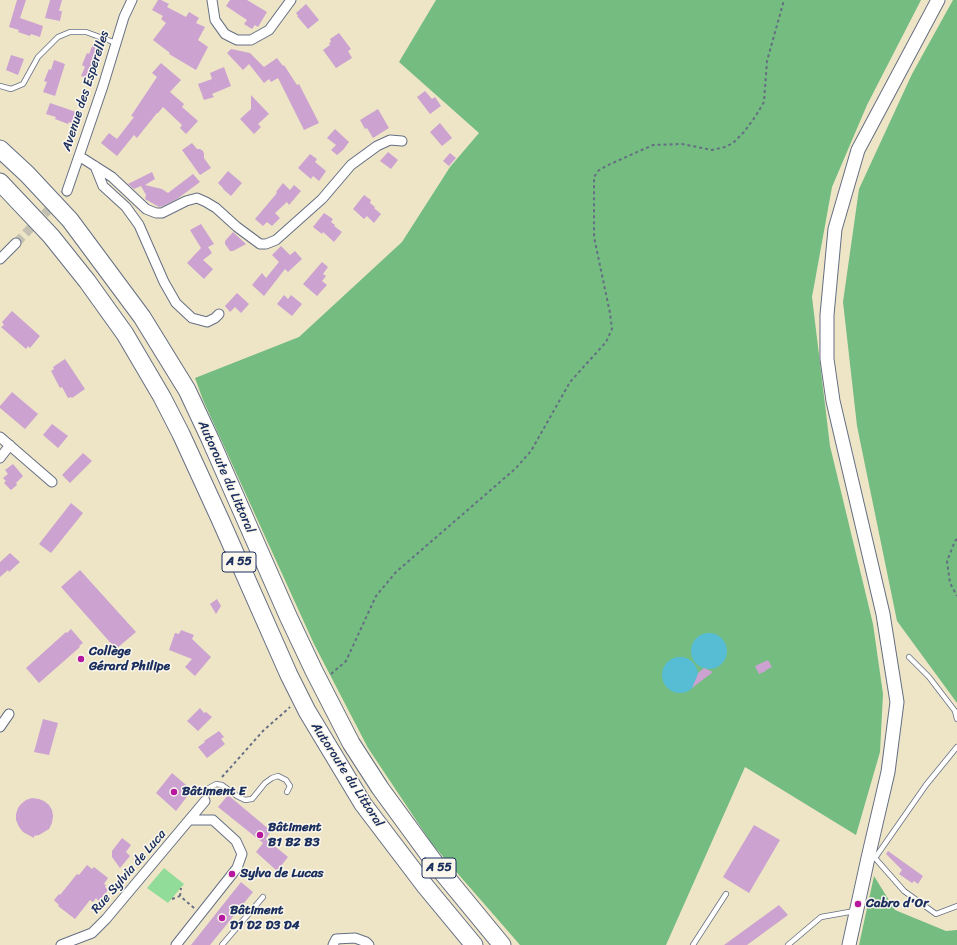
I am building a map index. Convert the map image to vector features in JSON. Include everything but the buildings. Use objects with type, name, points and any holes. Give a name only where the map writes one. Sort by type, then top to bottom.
[{"type":"highway","name":"Autoroute du Littoral","points":[[0,149],[70,220],[142,317],[186,390],[210,439],[288,616],[351,743],[380,788],[437,866],[502,945]]},
{"type":"highway","name":"Autoroute du Littoral","points":[[0,182],[51,236],[87,281],[125,334],[162,397],[181,434],[289,675],[307,711],[363,804],[426,887],[474,945]]},
{"type":"main road","points":[[849,945],[857,910],[872,858],[888,772],[897,702],[883,614],[833,401],[827,359],[827,315],[835,230],[858,150],[938,0]]},
{"type":"street","name":"Avenue des Esperelles","points":[[67,191],[103,86],[124,17],[132,0]]},
{"type":"street","points":[[212,0],[215,20],[225,34],[238,40],[251,40],[269,30],[291,0]]},
{"type":"street","points":[[79,156],[112,177],[146,210],[162,213],[186,201],[197,198],[216,208],[237,227],[260,244],[266,244],[276,240],[322,199],[351,165],[377,146],[390,140],[402,141]]},
{"type":"street","points":[[95,166],[104,186],[126,207],[139,225],[164,282],[176,303],[192,318],[207,322],[219,314]]},
{"type":"street","points":[[0,259],[16,242]]},
{"type":"street","points":[[0,437],[52,482]]},
{"type":"street","points":[[0,458],[10,445]]},
{"type":"street","points":[[0,727],[9,714]]},
{"type":"street","name":"Rue Sylvia de Luca","points":[[61,945],[92,934],[106,920],[205,801]]},
{"type":"street","points":[[176,945],[237,868],[242,854],[236,841],[213,820],[190,820]]},
{"type":"street","points":[[333,945],[336,939],[355,938],[359,942],[369,945]]},
{"type":"lane","points":[[0,86],[11,89],[23,84],[38,57],[58,36],[70,32],[86,32],[116,43]]},
{"type":"lane","points":[[909,657],[929,677],[955,712],[957,719]]},
{"type":"lane","points":[[957,747],[926,785],[872,858],[904,891],[936,914],[957,906]]},
{"type":"lane","points":[[205,801],[209,788],[216,784],[222,785],[245,800],[252,799],[265,783],[278,776],[286,780],[290,786],[287,792]]},
{"type":"lane","points":[[693,945],[726,894]]},
{"type":"lane","points":[[222,945],[263,897]]},
{"type":"lane","points":[[788,945],[821,917],[857,910]]},
{"type":"path","points":[[327,678],[346,661],[376,596],[396,572],[515,469],[531,451],[570,382],[606,342],[612,329],[594,237],[594,177],[598,171],[606,166],[653,146],[682,144],[712,150],[725,148],[733,143],[744,132],[764,102],[767,61],[784,0]]},
{"type":"path","points":[[957,539],[947,561],[950,583],[957,596]]},
{"type":"path","points":[[216,784],[263,731],[290,707]]},
{"type":"path","points":[[180,896],[181,888]]},
{"type":"path","points":[[180,896],[201,914]]},
{"type":"path","points":[[172,899],[180,896]]},
{"type":"green space","points":[[436,0],[921,0],[867,105],[832,187],[812,297],[830,446],[873,624],[883,694],[880,752],[856,835],[745,767],[666,945],[520,945],[432,844],[368,748],[314,644],[203,400],[195,378],[299,337],[402,242],[450,167],[479,133],[399,62]]},
{"type":"green space","points":[[953,0],[957,0],[957,703],[897,621],[857,426],[843,302],[859,189],[912,74]]},
{"type":"green space","points":[[164,868],[184,884],[168,903],[147,888]]},
{"type":"green space","points":[[874,876],[895,910],[946,931],[957,930],[957,945],[859,945]]},
{"type":"water","points":[[712,633],[722,638],[726,644],[726,658],[722,664],[716,668],[706,669],[696,664],[692,658],[691,648],[696,638],[702,634]]},
{"type":"water","points":[[683,657],[693,662],[697,668],[697,682],[693,688],[687,692],[677,693],[667,688],[663,682],[662,672],[667,662],[673,658]]},
{"type":"tunnel","points":[[16,243],[67,191]]},
{"type":"place","name":"Collège Gérard Philipe","points":[[81,659]]},
{"type":"place","name":"Bâtiment E","points":[[174,792]]},
{"type":"place","name":"Bâtiment B1 B2 B3","points":[[260,835]]},
{"type":"place","name":"Sylva de Lucas","points":[[232,874]]},
{"type":"place","name":"Cabro d'Or","points":[[858,904]]},
{"type":"place","name":"Bâtiment D1 D2 D3 D4","points":[[222,918]]}]
